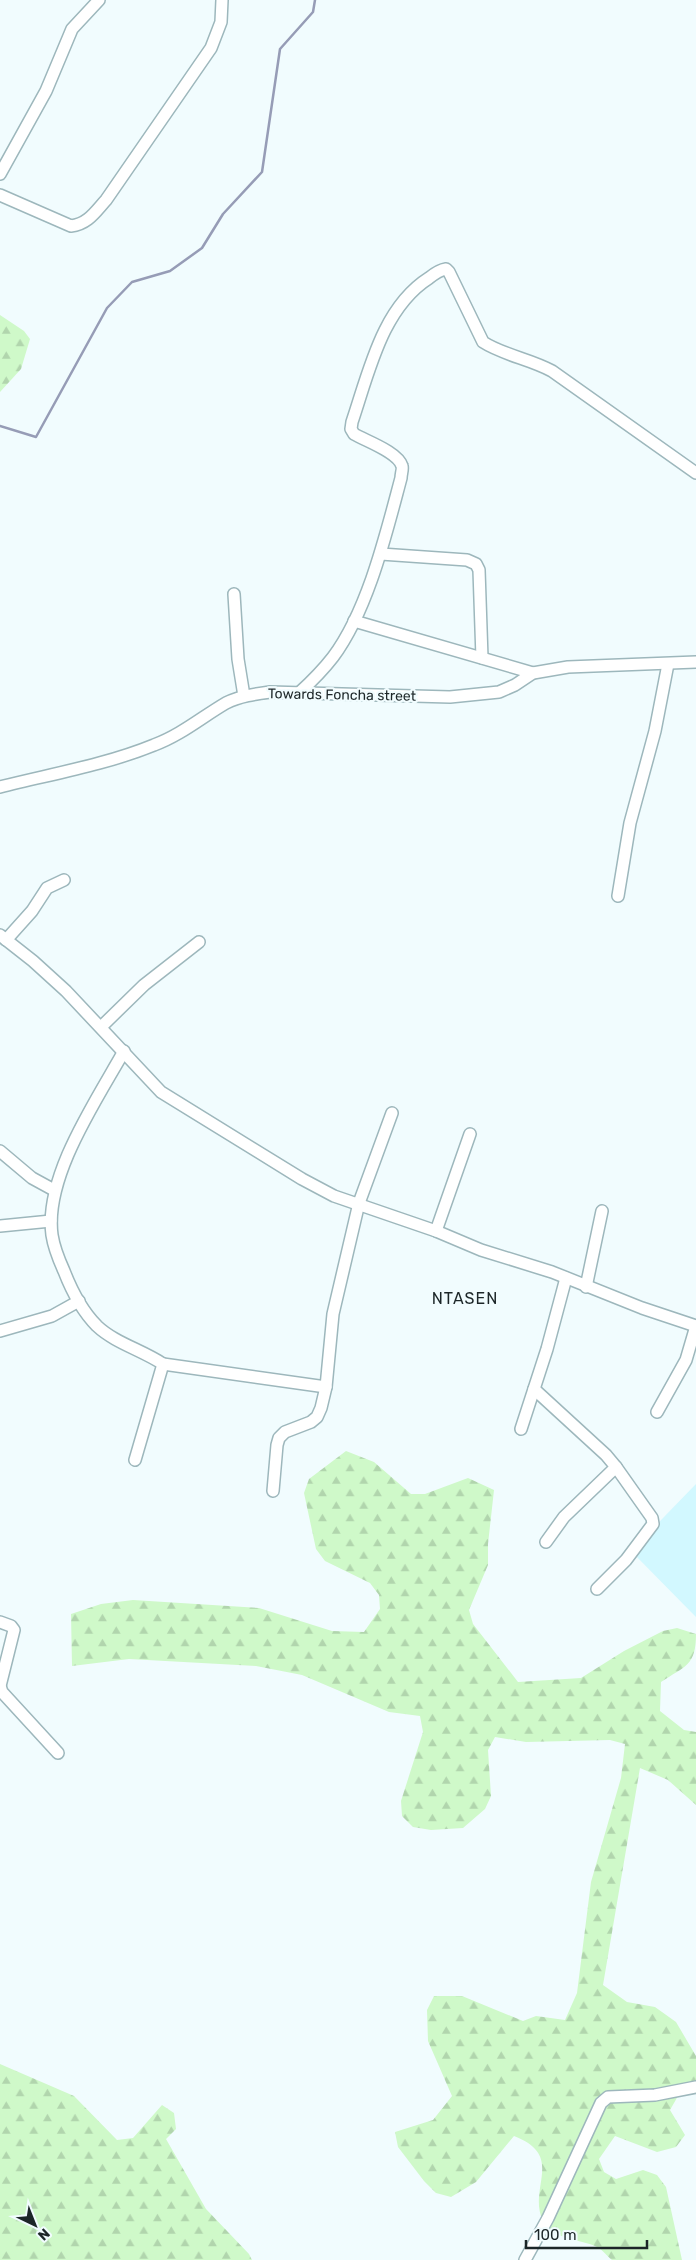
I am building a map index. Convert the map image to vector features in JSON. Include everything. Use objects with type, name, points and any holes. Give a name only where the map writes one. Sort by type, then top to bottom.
[{"type":"street","points":[[0,174],[46,91],[72,29],[99,0]]},
{"type":"street","points":[[0,196],[71,226],[82,224],[89,219],[106,200],[210,48],[221,22],[222,0]]},
{"type":"street","points":[[299,693],[334,656],[354,622],[381,554],[402,467],[399,460],[392,453],[354,434],[351,429],[372,362],[390,320],[418,287],[441,270],[446,269],[449,272],[483,342],[552,370],[696,473]]},
{"type":"street","points":[[381,554],[467,560],[476,564],[479,570],[482,658]]},
{"type":"street","points":[[234,594],[238,659],[244,696]]},
{"type":"street","points":[[354,622],[534,673]]},
{"type":"street","name":"Towards Foncha street","points":[[0,786],[77,768],[154,746],[195,725],[227,703],[244,696],[270,692],[450,697],[499,692],[534,673],[568,667],[696,662]]},
{"type":"street","points":[[618,896],[630,822],[655,731],[668,664]]},
{"type":"street","points":[[64,880],[47,888],[32,911],[3,938],[48,973],[101,1027],[151,1083],[171,1099],[302,1179],[334,1196],[436,1231],[481,1250],[566,1278],[672,1319],[696,1326],[686,1360],[657,1412]]},
{"type":"street","points":[[101,1027],[150,980],[199,942]]},
{"type":"street","points":[[124,1052],[87,1118],[54,1190],[52,1221],[55,1249],[68,1283],[98,1326],[163,1364],[326,1386]]},
{"type":"street","points":[[273,1491],[277,1445],[280,1438],[285,1432],[311,1422],[317,1417],[326,1386],[333,1314],[358,1204],[392,1113]]},
{"type":"street","points":[[436,1231],[470,1134]]},
{"type":"street","points":[[0,1151],[32,1178],[54,1190]]},
{"type":"street","points":[[586,1287],[602,1211]]},
{"type":"street","points":[[0,1226],[52,1221]]},
{"type":"street","points":[[521,1429],[566,1278]]},
{"type":"street","points":[[0,1331],[52,1316],[79,1301]]},
{"type":"street","points":[[136,1460],[163,1364]]},
{"type":"street","points":[[534,1389],[606,1455],[652,1518],[653,1524],[626,1560],[597,1589]]},
{"type":"street","points":[[546,1542],[564,1517],[616,1468]]},
{"type":"street","points":[[0,1622],[11,1626],[14,1630],[0,1686],[2,1692],[58,1753]]},
{"type":"street","points":[[525,2260],[548,2218],[601,2103],[608,2098],[655,2095],[696,2087]]},
{"type":"shaded area","points":[[696,1484],[696,1617],[631,1551]]},
{"type":"green space","points":[[0,315],[24,331],[30,339],[21,369],[0,392]]},
{"type":"green space","points":[[346,1451],[374,1462],[411,1494],[425,1494],[468,1478],[494,1490],[488,1544],[488,1565],[469,1610],[473,1624],[518,1682],[581,1678],[624,1651],[663,1631],[677,1628],[696,1634],[694,1653],[688,1664],[661,1682],[660,1711],[684,1730],[696,1732],[696,1805],[668,1780],[640,1768],[603,1985],[627,2002],[655,2007],[676,2022],[696,2056],[696,2090],[678,2096],[670,2110],[685,2135],[676,2147],[657,2152],[615,2136],[599,2159],[604,2172],[616,2179],[643,2170],[657,2175],[666,2187],[682,2260],[612,2260],[597,2247],[553,2232],[543,2221],[539,2209],[542,2163],[538,2153],[530,2144],[514,2136],[476,2182],[451,2197],[436,2193],[424,2181],[398,2147],[395,2132],[433,2120],[452,2096],[428,2041],[427,2010],[434,1996],[462,1996],[523,2021],[536,2016],[565,2020],[577,1993],[591,1882],[621,1778],[625,1744],[610,1740],[526,1742],[495,1737],[488,1750],[491,1796],[485,1809],[463,1828],[431,1830],[413,1827],[402,1816],[401,1801],[423,1732],[420,1716],[389,1712],[302,1675],[256,1666],[129,1659],[72,1666],[71,1614],[101,1604],[133,1600],[259,1608],[332,1631],[364,1632],[380,1609],[379,1595],[370,1583],[325,1561],[316,1549],[304,1493],[309,1479]]},
{"type":"green space","points":[[0,2064],[74,2096],[117,2140],[133,2138],[162,2105],[174,2113],[176,2129],[166,2139],[206,2209],[249,2254],[252,2260],[0,2260]]},
{"type":"waterway","points":[[0,426],[36,437],[107,308],[132,282],[170,271],[202,248],[223,214],[262,172],[280,49],[313,12],[315,0]]},
{"type":"district","name":"NTASEN","points":[[465,1298]]}]
